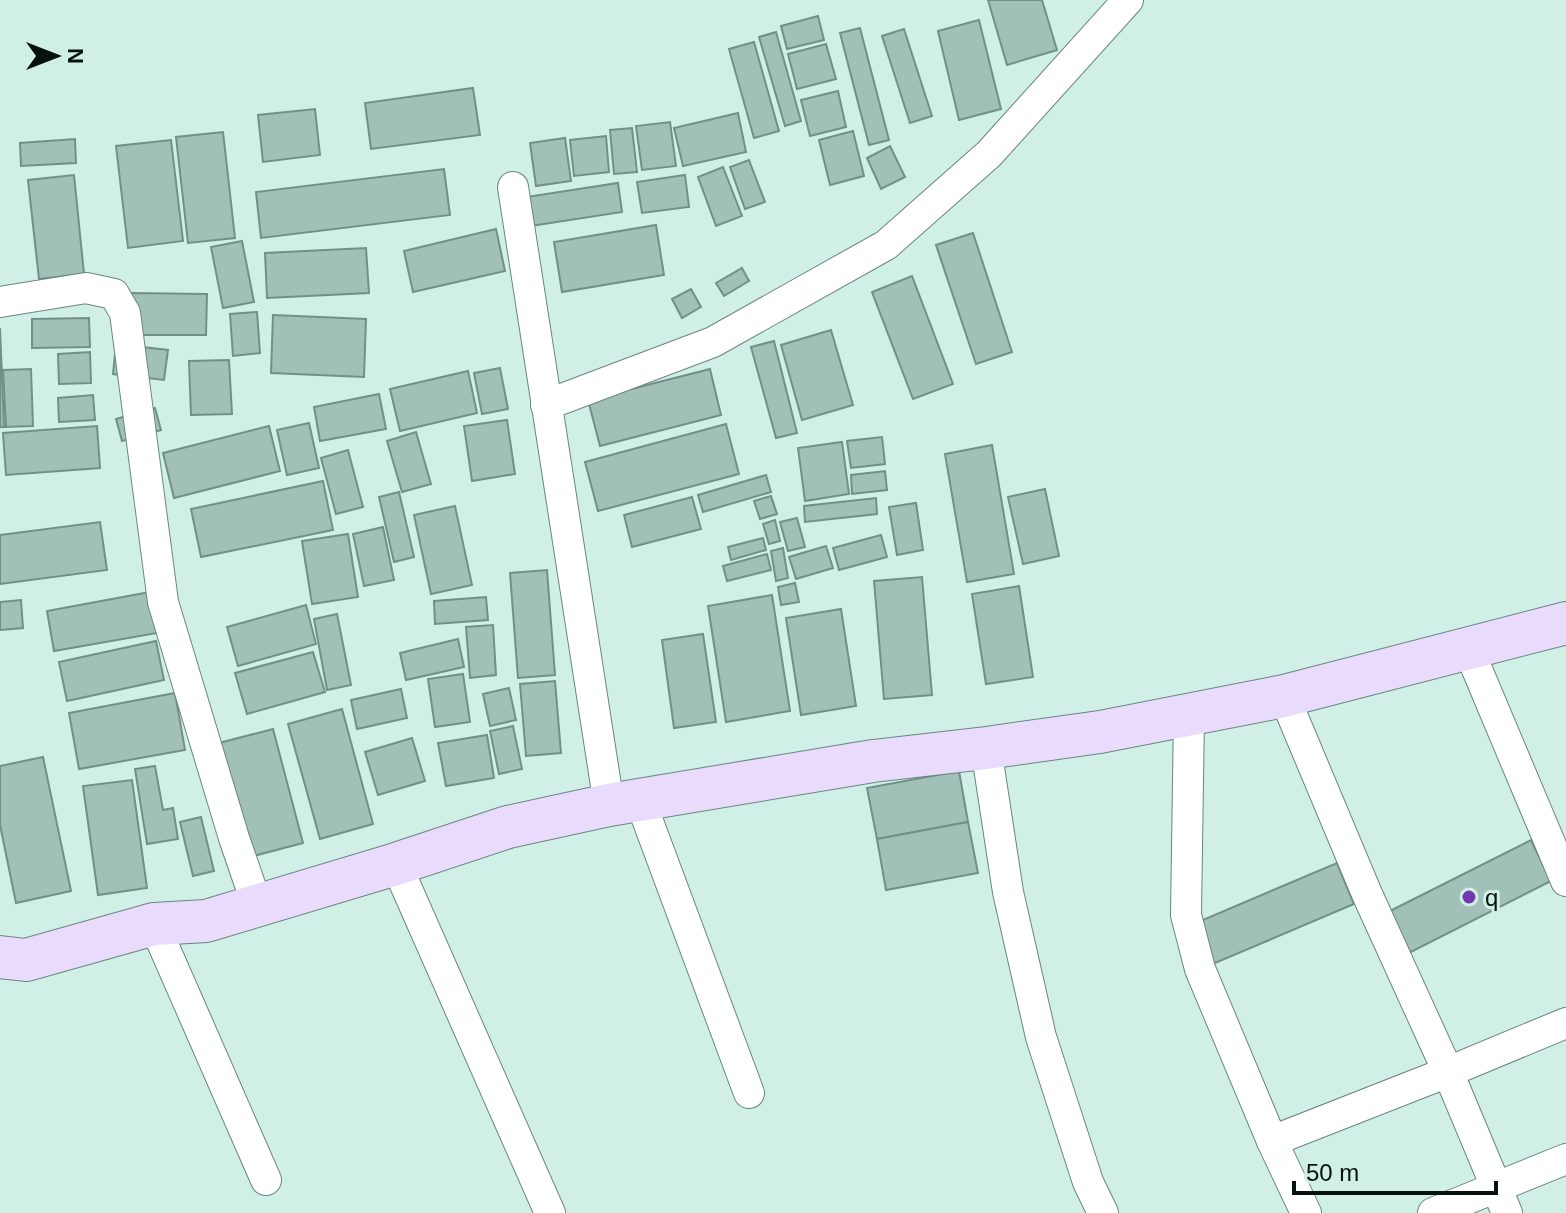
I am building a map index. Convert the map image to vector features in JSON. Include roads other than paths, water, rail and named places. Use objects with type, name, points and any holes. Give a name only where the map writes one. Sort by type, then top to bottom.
[{"type":"main road","points":[[0,957],[26,960],[154,924],[206,921],[508,827],[624,802],[873,761],[1100,732],[1284,696],[1566,623]]},
{"type":"street","points":[[546,405],[713,342],[886,245],[989,154],[1128,0]]},
{"type":"street","points":[[513,187],[546,405],[624,802],[749,1093]]},
{"type":"street","points":[[0,302],[86,288],[114,294],[125,313],[163,602],[257,905]]},
{"type":"street","points":[[1468,648],[1566,881]]},
{"type":"street","points":[[1284,696],[1501,1200]]},
{"type":"street","points":[[1189,715],[1186,915],[1200,969],[1272,1141],[1306,1213]]},
{"type":"street","points":[[986,748],[1008,892],[1041,1037],[1088,1182],[1103,1213]]},
{"type":"street","points":[[396,864],[550,1213]]},
{"type":"street","points":[[154,924],[266,1180]]},
{"type":"street","points":[[1272,1141],[1566,1023]]},
{"type":"street","points":[[1433,1213],[1501,1200],[1566,1159]]},
{"type":"place","name":"q","points":[[1469,897]]}]
